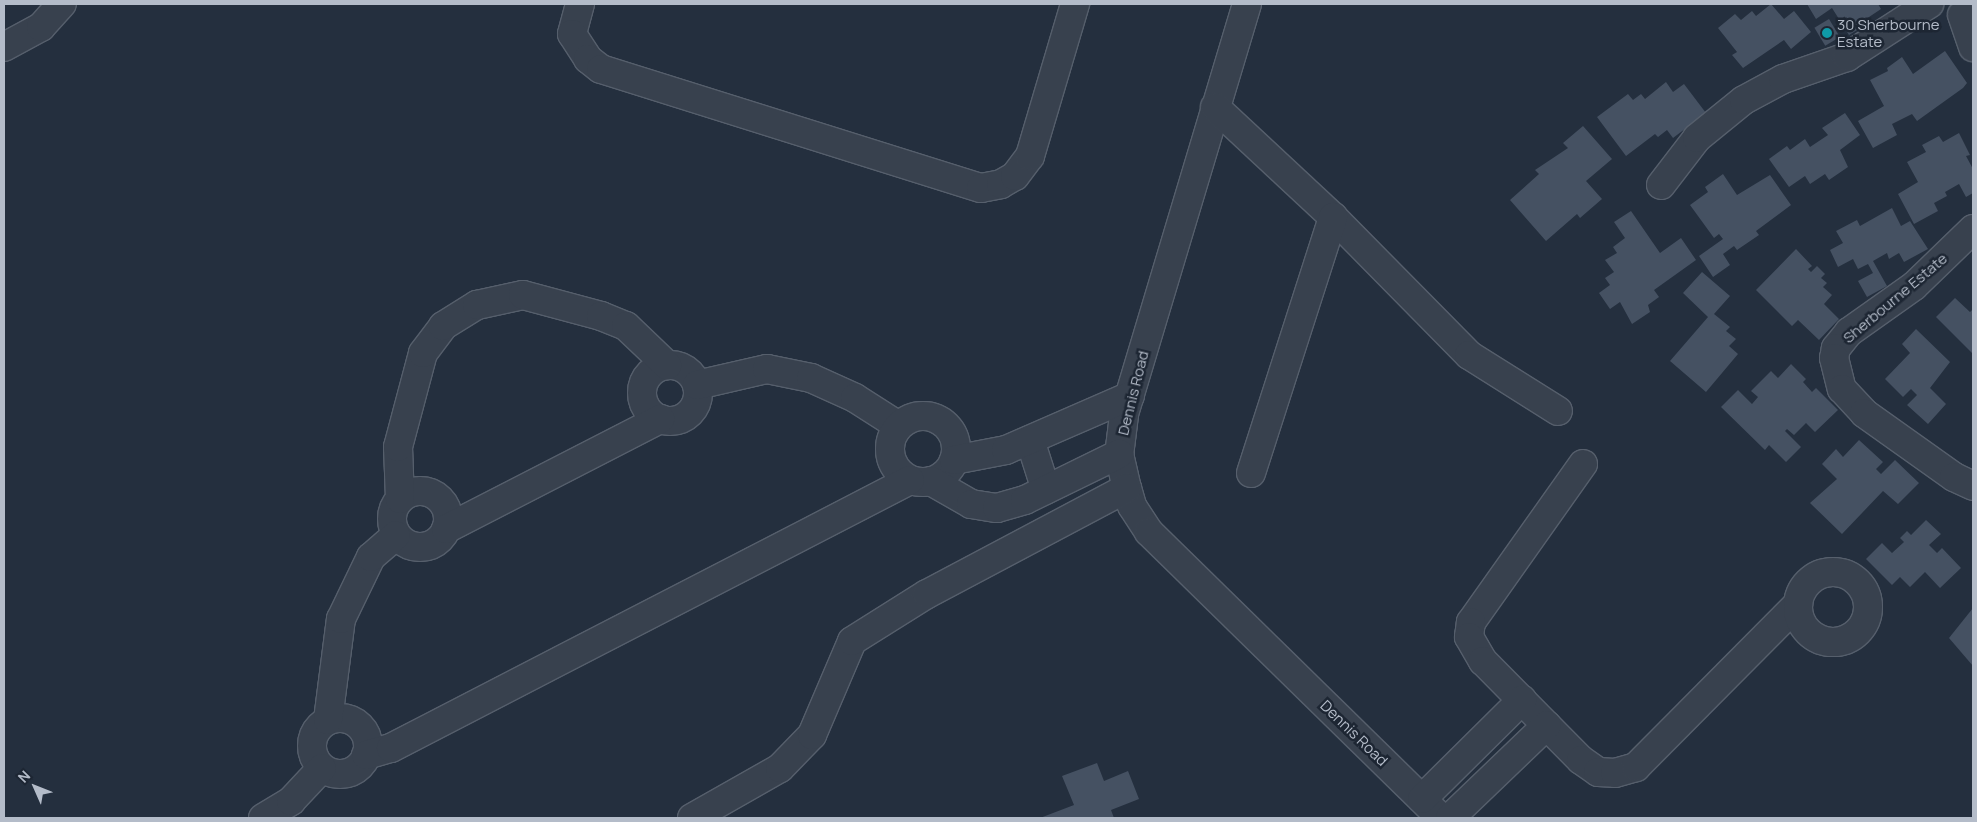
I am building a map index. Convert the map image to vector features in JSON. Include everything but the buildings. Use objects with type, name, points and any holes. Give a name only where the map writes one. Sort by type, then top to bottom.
[{"type":"street","points":[[4,47],[42,27],[62,4]]},
{"type":"street","points":[[580,4],[572,34],[588,59],[601,68],[981,188],[1001,184],[1014,176],[1030,156],[1075,4]]},
{"type":"street","name":"Dennis Road","points":[[1247,4],[1130,396],[1119,454],[1126,488],[1132,506],[1149,532],[1440,818]]},
{"type":"street","points":[[1661,185],[1697,138],[1744,100],[1783,78],[1847,57],[1929,4]]},
{"type":"street","points":[[1957,8],[1973,47]]},
{"type":"street","points":[[1215,107],[1333,217],[1469,354],[1558,411]]},
{"type":"street","points":[[1251,473],[1333,217]]},
{"type":"street","name":"Sherbourne Estate","points":[[1973,229],[1914,286],[1849,332],[1836,348],[1834,358],[1842,389],[1864,413],[1954,477],[1973,486]]},
{"type":"street","points":[[660,419],[446,529],[435,543],[427,546],[410,546],[396,535],[392,516],[400,499],[398,447],[424,353],[443,326],[477,305],[523,294],[602,316],[626,326],[667,365],[686,370],[697,385],[696,402],[685,416],[668,422],[660,419],[646,408],[641,390],[650,373],[667,365]]},
{"type":"street","points":[[697,385],[767,368],[811,378],[855,398],[898,426]]},
{"type":"street","points":[[954,460],[1006,450],[1130,396]]},
{"type":"street","points":[[366,755],[390,748],[920,480],[945,473],[954,460],[954,437],[940,420],[919,416],[898,426],[891,440],[890,456],[901,474],[920,480],[970,504],[998,508],[1046,490],[1119,454]]},
{"type":"street","points":[[1030,440],[1046,490]]},
{"type":"street","points":[[1583,464],[1471,622],[1469,637],[1475,651],[1581,760],[1598,772],[1615,773],[1636,767],[1798,604]]},
{"type":"street","points":[[692,818],[780,768],[812,735],[852,641],[927,594],[1126,488]]},
{"type":"street","points":[[400,499],[417,491],[436,496],[447,511],[446,529]]},
{"type":"street","points":[[328,720],[341,619],[371,557],[396,535]]},
{"type":"street","points":[[1422,799],[1522,700]]},
{"type":"street","points":[[347,718],[355,722],[367,738],[366,755],[355,769],[347,773],[329,772],[316,761],[312,743],[320,726],[328,720],[347,718]]},
{"type":"street","points":[[1450,818],[1547,725]]},
{"type":"street","points":[[263,818],[291,801],[322,768]]},
{"type":"place","name":"30 Sherbourne Estate","points":[[1827,33]]}]
